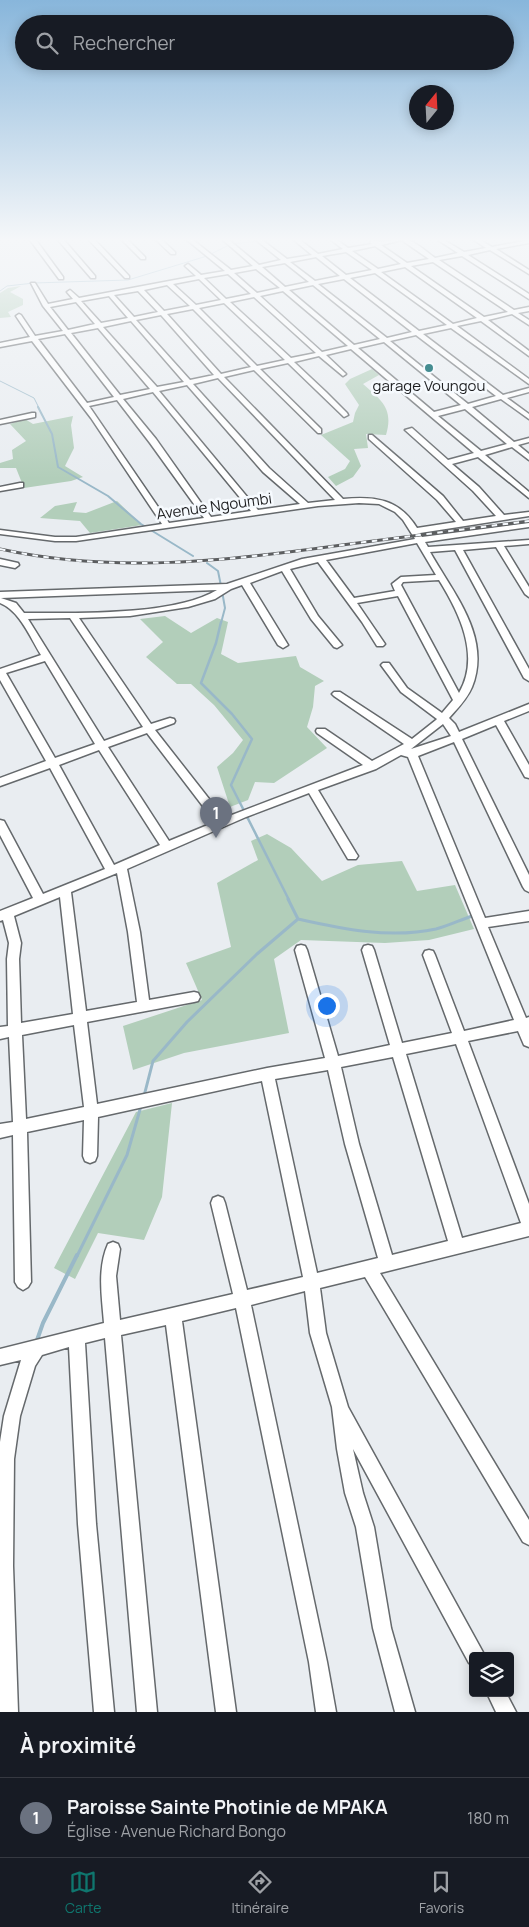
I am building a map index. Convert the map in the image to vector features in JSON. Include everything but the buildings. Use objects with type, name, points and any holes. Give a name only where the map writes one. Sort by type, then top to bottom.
[{"type":"street","points":[[22,320],[85,405],[168,527]]},
{"type":"street","points":[[57,320],[120,398],[210,521]]},
{"type":"street","points":[[95,320],[257,514]]},
{"type":"street","points":[[0,345],[125,320]]},
{"type":"street","points":[[131,320],[266,470],[307,506]]},
{"type":"street","points":[[171,320],[219,376],[270,426],[341,502]]},
{"type":"street","points":[[207,320],[318,432]]},
{"type":"street","points":[[245,320],[287,361],[324,393],[344,415]]},
{"type":"street","points":[[283,320],[343,374]]},
{"type":"street","points":[[322,320],[529,496]]},
{"type":"street","points":[[359,320],[529,458]]},
{"type":"street","points":[[402,320],[529,417]]},
{"type":"street","points":[[445,320],[529,382]]},
{"type":"street","points":[[85,405],[473,320]]},
{"type":"street","points":[[484,320],[529,354]]},
{"type":"street","points":[[432,415],[529,390]]},
{"type":"street","points":[[0,422],[32,415]]},
{"type":"street","points":[[409,430],[476,489],[502,518]]},
{"type":"street","points":[[372,437],[440,498],[462,525]]},
{"type":"street","points":[[447,463],[529,440]]},
{"type":"street","points":[[0,489],[20,485]]},
{"type":"street","name":"Avenue Ngoumbi","points":[[0,532],[55,539],[76,538],[341,502],[367,500],[388,505],[402,514],[441,577],[470,635],[473,655],[471,675],[466,689],[444,719],[411,749]]},
{"type":"street","points":[[419,539],[462,525],[529,514]]},
{"type":"street","points":[[0,595],[228,587],[284,567],[320,558],[419,539],[529,525]]},
{"type":"street","points":[[419,539],[457,548],[529,542]]},
{"type":"street","points":[[498,544],[529,594]]},
{"type":"street","points":[[457,548],[529,678]]},
{"type":"street","points":[[320,558],[352,601],[380,644]]},
{"type":"street","points":[[0,562],[15,565]]},
{"type":"street","points":[[284,567],[314,617],[337,645]]},
{"type":"street","points":[[441,577],[397,581],[396,584],[399,593],[458,700]]},
{"type":"street","points":[[245,582],[283,644]]},
{"type":"street","points":[[22,616],[72,616],[175,608],[216,596],[228,587]]},
{"type":"street","points":[[352,601],[399,593]]},
{"type":"street","points":[[0,600],[13,605],[22,616],[101,745],[168,848]]},
{"type":"street","points":[[0,608],[13,605]]},
{"type":"street","points":[[72,616],[173,762],[222,823]]},
{"type":"street","points":[[46,656],[0,672],[116,869],[134,932],[144,1006]]},
{"type":"street","points":[[386,665],[402,689],[428,710],[444,719],[457,738],[529,888]]},
{"type":"street","points":[[337,694],[405,738],[526,1023],[529,1041]]},
{"type":"street","points":[[23,1282],[20,1127],[13,959],[15,943],[4,915],[168,848],[222,823],[372,766],[394,754],[457,738],[529,707]]},
{"type":"street","points":[[0,782],[170,721]]},
{"type":"street","points":[[499,721],[529,774]]},
{"type":"street","points":[[321,731],[372,766]]},
{"type":"street","points":[[311,788],[352,856]]},
{"type":"street","points":[[0,824],[40,900]]},
{"type":"street","points":[[65,890],[79,1018],[92,1111],[90,1156]]},
{"type":"street","points":[[482,923],[529,916]]},
{"type":"street","points":[[301,950],[333,1063],[352,1144],[387,1264]]},
{"type":"street","points":[[368,950],[457,1247]]},
{"type":"street","points":[[429,956],[529,1224]]},
{"type":"street","points":[[0,1032],[194,997]]},
{"type":"street","points":[[0,1132],[267,1074],[333,1063],[526,1023]]},
{"type":"street","points":[[267,1074],[312,1283],[318,1332],[340,1407],[345,1449],[354,1493],[365,1527],[382,1628],[405,1712]]},
{"type":"street","points":[[218,1204],[242,1299],[318,1662],[326,1712]]},
{"type":"street","points":[[0,1356],[37,1349],[77,1337],[312,1283],[529,1229]]},
{"type":"street","points":[[112,1249],[108,1276],[132,1556],[148,1712]]},
{"type":"street","points":[[368,1268],[529,1536]]},
{"type":"street","points":[[173,1316],[226,1712]]},
{"type":"street","points":[[77,1337],[80,1435],[104,1712]]},
{"type":"street","points":[[8,1712],[4,1566],[6,1459],[12,1416],[28,1362],[37,1349]]},
{"type":"street","points":[[340,1407],[474,1652]]},
{"type":"street","points":[[498,1697],[506,1712]]},
{"type":"green space","points":[[372,369],[379,375],[363,384],[380,400],[387,411],[388,426],[386,435],[366,434],[368,448],[354,449],[361,466],[353,477],[336,486],[328,477],[345,469],[350,461],[321,435],[353,422],[359,405],[345,384],[350,379]]},
{"type":"green space","points":[[73,416],[71,425],[74,448],[65,466],[83,477],[71,481],[24,488],[16,468],[0,468],[0,463],[13,459],[12,450],[26,441],[10,424],[25,419],[33,424]]},
{"type":"green space","points":[[117,501],[142,525],[90,533],[80,521],[40,518],[55,506],[77,502],[73,512],[86,513]]},
{"type":"green space","points":[[165,616],[191,633],[217,618],[228,622],[221,654],[238,663],[296,656],[300,667],[324,681],[315,686],[313,707],[307,727],[327,748],[274,783],[255,782],[248,800],[230,807],[217,767],[233,753],[243,740],[214,705],[191,684],[177,684],[146,657],[163,642],[140,619]]},
{"type":"green space","points":[[267,834],[291,848],[322,881],[358,865],[402,861],[417,891],[455,885],[474,929],[429,940],[385,943],[301,940],[274,959],[289,1033],[184,1053],[133,1070],[123,1026],[202,1000],[186,963],[231,947],[217,883],[258,860],[251,841]]},
{"type":"green space","points":[[172,1103],[162,1197],[144,1240],[98,1233],[75,1279],[54,1268],[136,1112]]},
{"type":"waterway","points":[[0,381],[34,398],[39,408]]},
{"type":"waterway","points":[[38,407],[52,434],[58,467],[108,496],[141,524],[193,556]]},
{"type":"waterway","points":[[207,563],[218,571],[221,586]]},
{"type":"waterway","points":[[221,623],[225,608],[222,591]]},
{"type":"waterway","points":[[221,622],[216,643],[201,683],[232,714],[252,739],[231,785],[289,900]]},
{"type":"waterway","points":[[288,899],[298,919]]},
{"type":"waterway","points":[[298,919],[366,932],[401,933],[436,929],[472,916]]},
{"type":"waterway","points":[[144,1096],[153,1061],[187,1022],[257,954],[298,919]]},
{"type":"waterway","points":[[77,1256],[127,1155],[141,1106]]},
{"type":"waterway","points":[[36,1343],[43,1323],[77,1255]]},
{"type":"railway","points":[[0,549],[43,557],[85,561],[128,563],[213,560],[299,551],[529,521]]},
{"type":"place","name":"garage Voungou","points":[[429,368]]},
{"type":"place","name":"Paroisse Sainte Photinie de MPAKA","points":[[216,838]]}]
